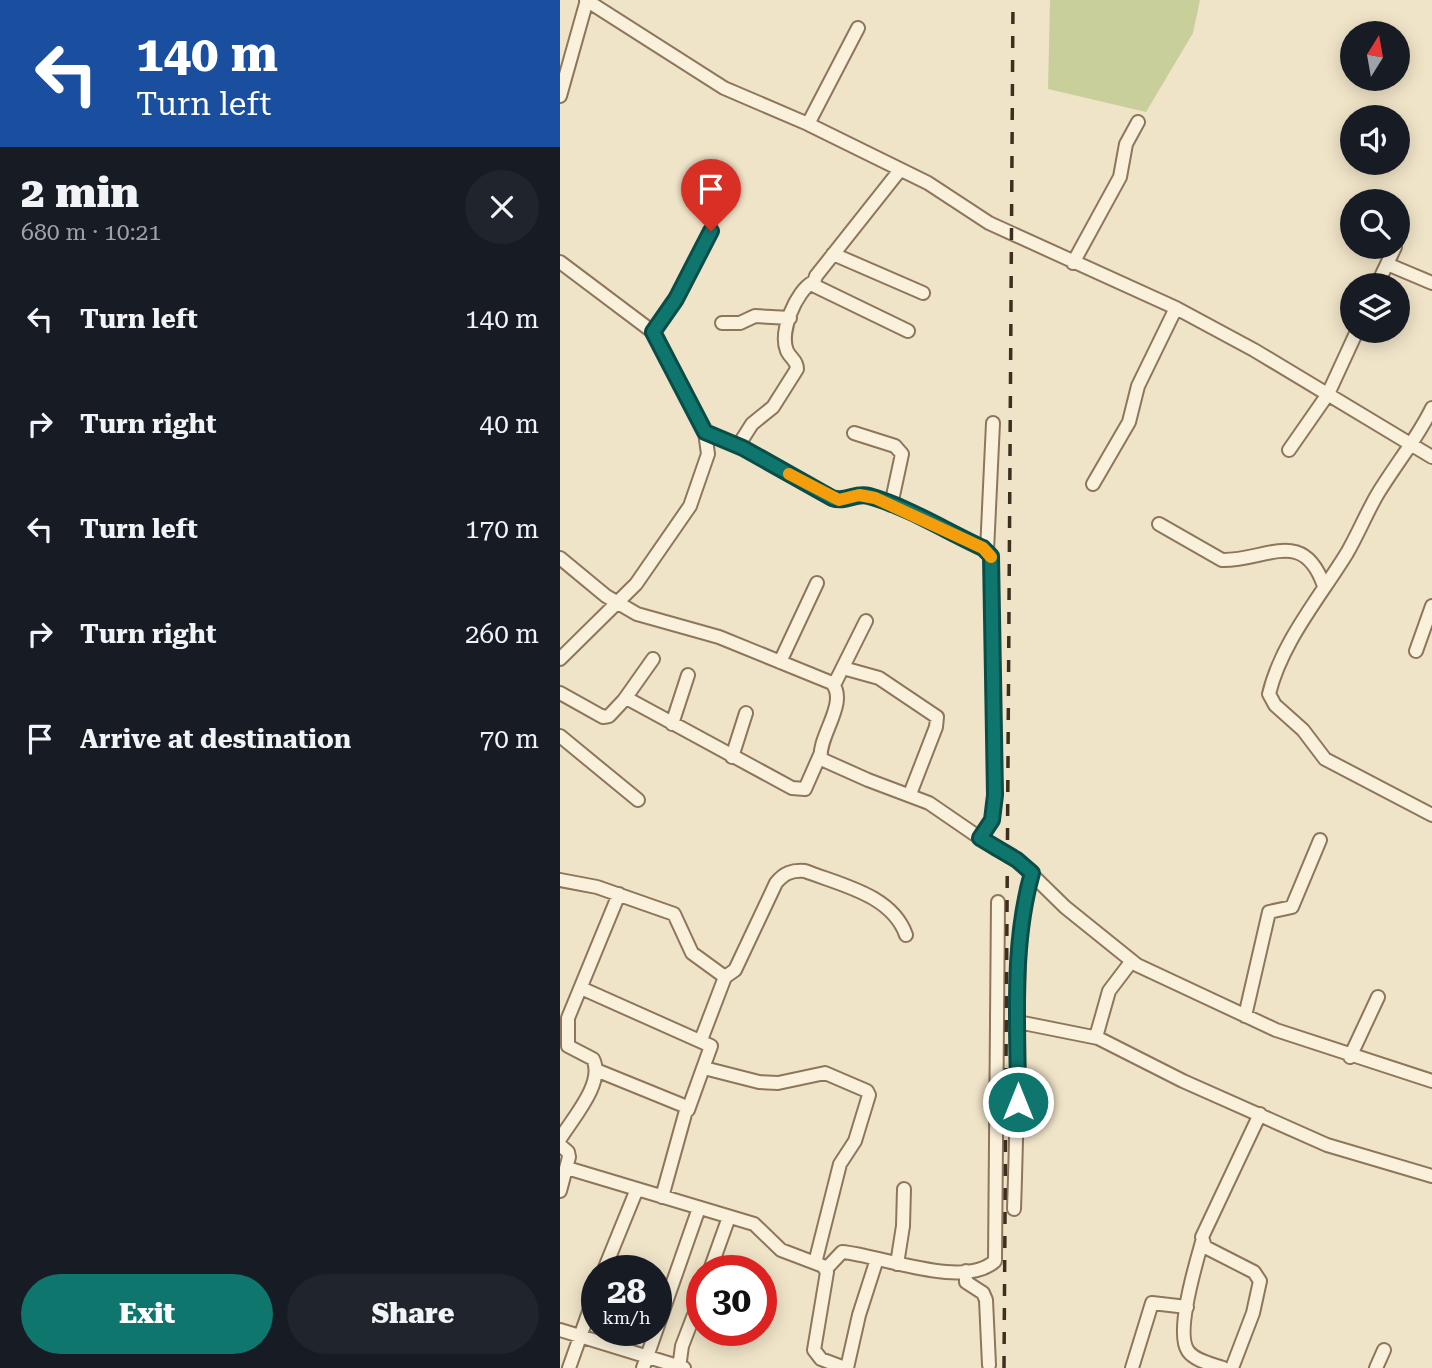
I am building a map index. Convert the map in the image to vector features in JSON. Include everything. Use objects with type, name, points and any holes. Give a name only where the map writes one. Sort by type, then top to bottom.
[{"type":"street","points":[[560,96],[586,0],[724,88],[808,124],[928,183],[969,213],[1176,308],[1328,394],[1432,457]]},
{"type":"street","points":[[808,124],[858,28]]},
{"type":"street","points":[[1073,263],[1120,177],[1126,144],[1138,122]]},
{"type":"street","points":[[738,446],[752,424],[773,407],[797,369],[797,362],[786,346],[790,318],[801,290],[813,282],[901,170]]},
{"type":"street","points":[[653,332],[676,299],[711,231]]},
{"type":"street","points":[[834,254],[923,293]]},
{"type":"street","points":[[1383,273],[1389,259]]},
{"type":"street","points":[[560,262],[653,332],[705,432],[708,454],[690,506],[636,584],[560,659]]},
{"type":"street","points":[[1387,264],[1432,283]]},
{"type":"street","points":[[813,282],[816,289],[908,331]]},
{"type":"street","points":[[1093,484],[1129,422],[1138,386],[1176,308]]},
{"type":"street","points":[[722,323],[740,323],[755,316],[790,318]]},
{"type":"street","points":[[1289,450],[1328,394],[1351,343]]},
{"type":"street","points":[[1432,408],[1411,445],[1394,467],[1348,552],[1324,586],[1275,675],[1270,698],[1303,730],[1325,759],[1432,815]]},
{"type":"street","points":[[980,838],[992,820],[995,795],[992,562],[987,551],[993,423]]},
{"type":"street","points":[[705,432],[738,446],[832,498],[846,500],[864,495],[987,551]]},
{"type":"street","points":[[854,433],[895,446],[902,454],[891,505]]},
{"type":"street","points":[[1159,524],[1222,560],[1268,551],[1298,552],[1314,565],[1324,586]]},
{"type":"street","points":[[560,558],[617,603],[647,618],[709,633],[834,685]]},
{"type":"street","points":[[780,662],[817,583]]},
{"type":"street","points":[[1416,651],[1432,606]]},
{"type":"street","points":[[624,700],[630,700],[786,785],[802,790],[806,787],[820,755],[834,710],[834,685],[866,621]]},
{"type":"street","points":[[560,693],[603,717],[624,700],[653,660]]},
{"type":"street","points":[[843,668],[879,678],[937,717],[936,727],[910,794]]},
{"type":"street","points":[[671,724],[688,675]]},
{"type":"street","points":[[732,757],[746,713]]},
{"type":"street","points":[[560,736],[638,800]]},
{"type":"street","points":[[820,755],[823,760],[852,774],[910,794],[944,812],[1017,860],[1065,907],[1131,962],[1245,1016],[1350,1057],[1431,1078]]},
{"type":"street","points":[[1245,1016],[1269,912],[1292,906],[1320,840]]},
{"type":"street","points":[[701,1040],[725,977],[735,970],[776,883],[787,872],[804,870],[887,906],[901,920],[906,935]]},
{"type":"street","points":[[1013,1209],[1021,913],[1032,873]]},
{"type":"street","points":[[560,880],[619,894],[674,914],[692,953],[725,977]]},
{"type":"street","points":[[560,1139],[588,1094],[596,1070],[593,1059],[568,1046],[564,1020],[582,988],[619,894]]},
{"type":"street","points":[[820,1266],[842,1252],[924,1270],[964,1270],[992,1264],[996,1258],[998,902]]},
{"type":"street","points":[[1096,1037],[1109,991],[1131,962]]},
{"type":"street","points":[[582,988],[711,1046],[662,1197]]},
{"type":"street","points":[[1350,1057],[1378,997]]},
{"type":"street","points":[[1018,1022],[1096,1037],[1183,1081],[1344,1152],[1432,1176]]},
{"type":"street","points":[[704,1068],[759,1082],[778,1083],[825,1073],[867,1091],[868,1105],[855,1141],[840,1164],[820,1266],[814,1350],[821,1359],[846,1368],[877,1259]]},
{"type":"street","points":[[596,1070],[682,1104],[688,1111]]},
{"type":"street","points":[[1223,1368],[1195,1357],[1187,1350],[1189,1282],[1204,1231],[1260,1114]]},
{"type":"street","points":[[560,1145],[568,1152],[567,1168],[560,1191]]},
{"type":"street","points":[[567,1168],[759,1226],[775,1247],[820,1266]]},
{"type":"street","points":[[610,1255],[637,1189]]},
{"type":"street","points":[[897,1264],[903,1226],[904,1189]]},
{"type":"street","points":[[645,1363],[699,1208]]},
{"type":"street","points":[[715,1255],[729,1217]]},
{"type":"street","points":[[1202,1242],[1205,1247],[1254,1272],[1260,1281],[1253,1313],[1232,1368]]},
{"type":"street","points":[[964,1270],[966,1282],[983,1293],[986,1300],[989,1365]]},
{"type":"street","points":[[1132,1368],[1152,1303],[1187,1307]]},
{"type":"street","points":[[560,1329],[645,1363],[681,1368],[682,1346],[686,1336]]},
{"type":"street","points":[[569,1368],[580,1336]]},
{"type":"street","points":[[1376,1368],[1384,1350]]},
{"type":"green space","points":[[1050,0],[1200,0],[1193,33],[1146,112],[1048,89]]},
{"type":"railway","points":[[1004,1368],[1013,0]]},
{"type":"slow traffic","points":[[789,474],[832,498],[846,500],[864,495],[886,502],[983,548],[991,557]]},
{"type":"route","points":[[711,231],[676,299],[653,332],[705,432],[743,448],[832,498],[846,500],[864,495],[886,502],[983,548],[991,556],[995,795],[992,820],[980,838],[1017,860],[1032,873],[1021,913],[1017,984],[1018,1102]]}]
